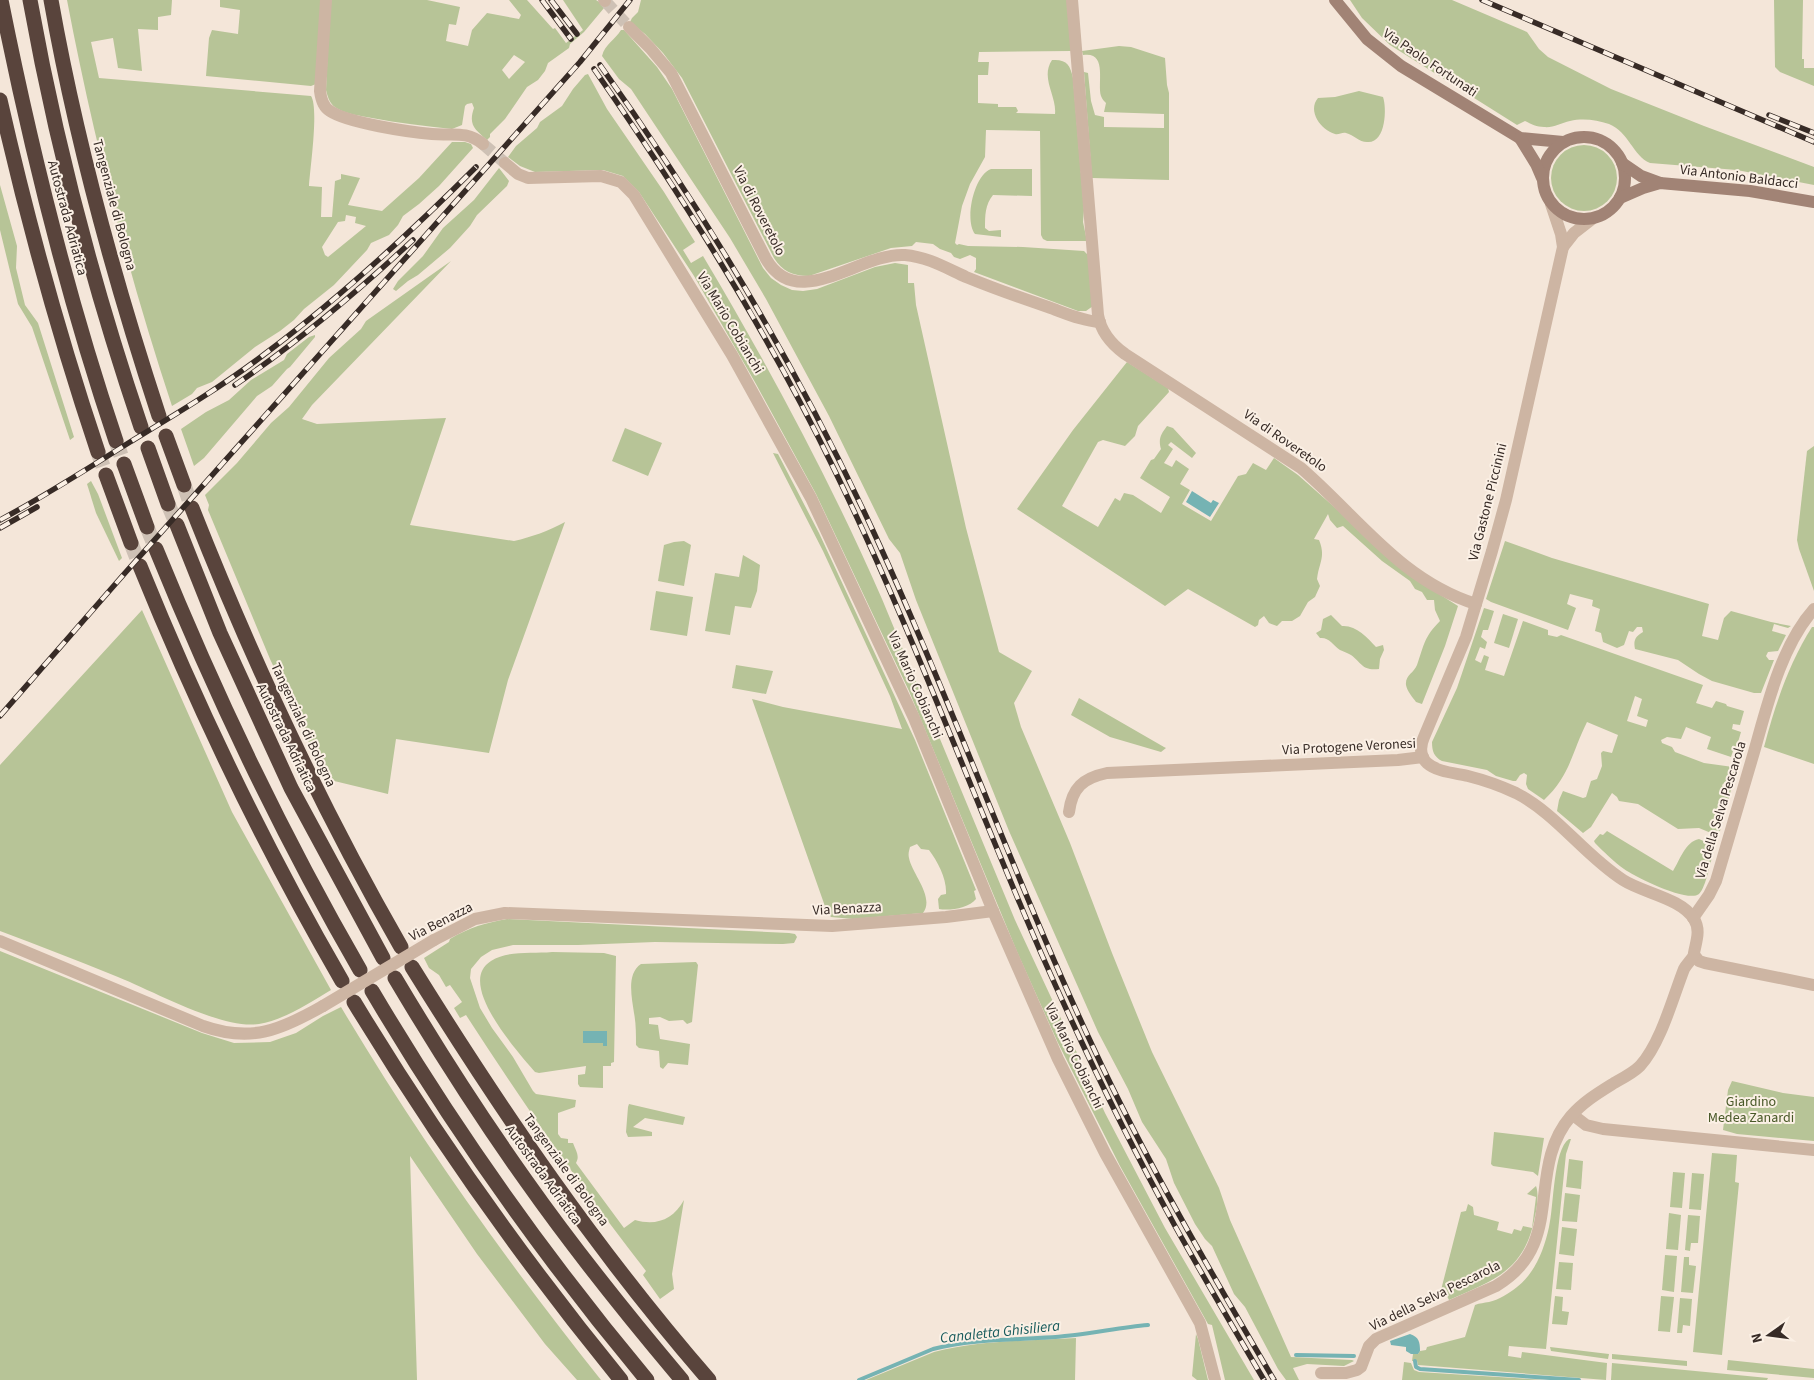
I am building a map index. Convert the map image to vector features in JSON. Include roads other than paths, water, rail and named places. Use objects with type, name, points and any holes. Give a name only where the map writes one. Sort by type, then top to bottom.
[{"type":"highway","name":"Autostrada Adriatica","points":[[1,0],[31,145],[54,238],[83,342],[116,441]]},
{"type":"highway","name":"Autostrada Adriatica","points":[[30,0],[56,128],[81,230],[111,336],[141,427]]},
{"type":"highway","name":"Tangenziale di Bologna","points":[[51,0],[74,115],[97,210],[159,416]]},
{"type":"highway","points":[[0,100],[20,190],[50,300],[98,452]]},
{"type":"highway","points":[[166,436],[184,486]]},
{"type":"highway","points":[[148,448],[168,504]]},
{"type":"highway","points":[[124,464],[147,527]]},
{"type":"highway","points":[[106,475],[131,543]]},
{"type":"highway","name":"Tangenziale di Bologna","points":[[192,508],[237,621],[281,718],[344,846],[401,947]]},
{"type":"highway","name":"Autostrada Adriatica","points":[[177,525],[220,633],[279,762],[327,856],[383,958]]},
{"type":"highway","points":[[156,549],[231,725],[303,868],[360,970]]},
{"type":"highway","points":[[140,566],[179,660],[239,788],[289,886],[342,981]]},
{"type":"highway","name":"Tangenziale di Bologna","points":[[412,967],[471,1062],[546,1172],[620,1271],[709,1380]]},
{"type":"highway","name":"Autostrada Adriatica","points":[[394,978],[473,1103],[528,1183],[611,1293],[682,1380]]},
{"type":"highway","points":[[372,991],[431,1088],[509,1202],[558,1269],[648,1380]]},
{"type":"highway","points":[[354,1002],[416,1101],[501,1225],[553,1295],[621,1380]]},
{"type":"street","points":[[326,0],[320,91],[324,105],[330,112],[382,127],[416,133],[469,135],[483,144]]},
{"type":"street","name":"Via di Roveretolo","points":[[1072,0],[1100,322],[1107,337],[1125,354],[1301,468],[1322,486],[1381,547],[1404,565],[1446,591],[1476,604]]},
{"type":"street","name":"Via Paolo Fortunati","points":[[1335,0],[1367,39],[1391,59],[1520,138],[1563,142]]},
{"type":"street","name":"Via di Roveretolo","points":[[629,27],[662,61],[675,80],[766,259],[773,270],[781,276],[793,281],[808,282],[882,258],[894,255],[911,256],[935,262],[993,287],[1076,317],[1100,322]]},
{"type":"street","points":[[1582,137],[1594,138],[1614,150],[1622,163],[1625,184],[1620,198],[1608,212],[1592,219],[1573,218],[1561,213],[1551,204],[1545,192],[1542,178],[1544,168],[1548,157],[1563,142],[1582,137]]},
{"type":"street","name":"Via Paolo Fortunati","points":[[1520,138],[1542,178]]},
{"type":"street","name":"Via Mario Cobianchi","points":[[505,163],[518,174],[528,178],[592,176],[606,177],[621,182],[634,195],[732,355],[811,498],[914,718],[1026,988],[1079,1102],[1201,1327],[1215,1380]]},
{"type":"street","name":"Via Antonio Baldacci","points":[[1622,163],[1641,176],[1660,183],[1741,190],[1814,202]]},
{"type":"street","name":"Via Antonio Baldacci","points":[[1620,198],[1660,183]]},
{"type":"street","name":"Via Gastone Piccinini","points":[[1423,757],[1421,750],[1422,742],[1458,658],[1476,604],[1506,500],[1563,247],[1561,234],[1551,204]]},
{"type":"street","name":"Via Gastone Piccinini","points":[[1563,247],[1574,233],[1592,219]]},
{"type":"street","name":"Via della Selva Pescarola","points":[[1321,1373],[1346,1373],[1357,1370],[1361,1367],[1369,1346],[1376,1339],[1496,1286],[1513,1275],[1530,1253],[1538,1236],[1553,1147],[1561,1130],[1588,1100],[1643,1063],[1656,1040],[1685,966],[1695,956],[1698,927],[1694,918],[1716,881],[1766,711],[1784,659],[1797,634],[1814,609]]},
{"type":"street","name":"Via Protogene Veronesi","points":[[1069,812],[1074,791],[1096,775],[1106,773],[1398,760],[1423,757],[1428,764],[1437,768],[1488,782],[1519,794],[1553,820],[1618,877],[1675,904],[1694,918]]},
{"type":"street","name":"Via Benazza","points":[[0,941],[203,1026],[230,1034],[254,1034],[270,1031],[295,1022],[434,940],[475,919],[506,913],[832,926],[946,917],[993,911]]},
{"type":"street","points":[[1695,956],[1699,961],[1705,963],[1814,985]]},
{"type":"street","points":[[1573,1115],[1586,1124],[1608,1130],[1814,1150]]},
{"type":"water","points":[[1192,491],[1211,503],[1213,500],[1219,503],[1210,517],[1186,502]]},
{"type":"water","points":[[583,1031],[607,1031],[607,1046],[603,1046],[603,1043],[583,1043]]},
{"type":"water","points":[[1410,1334],[1418,1340],[1420,1345],[1418,1354],[1411,1354],[1406,1351],[1406,1347],[1391,1345],[1390,1341]]},
{"type":"waterway","name":"Canaletta Ghisiliera","points":[[859,1380],[933,1349],[950,1345],[1057,1337],[1148,1325]]},
{"type":"waterway","name":"Canaletta Ghisiliera","points":[[1296,1355],[1354,1356]]},
{"type":"waterway","name":"Canaletta Ghisiliera","points":[[1415,1361],[1416,1367],[1420,1369],[1579,1380]]},
{"type":"tunnel","points":[[605,1],[629,27]]},
{"type":"tunnel","points":[[483,144],[505,163]]},
{"type":"tunnel","points":[[116,441],[124,464]]},
{"type":"tunnel","points":[[98,452],[106,475]]},
{"type":"tunnel","points":[[184,485],[192,508]]},
{"type":"tunnel","points":[[168,504],[177,525]]},
{"type":"tunnel","points":[[147,527],[156,549]]},
{"type":"tunnel","points":[[131,543],[140,566]]},
{"type":"railway","points":[[542,0],[571,39]]},
{"type":"railway","points":[[551,0],[577,34]]},
{"type":"railway","points":[[0,716],[580,62],[630,0]]},
{"type":"railway","points":[[1482,0],[1814,142]]},
{"type":"railway","points":[[600,65],[713,235],[782,351],[814,411],[845,472],[903,597],[1036,919],[1113,1090],[1203,1257],[1274,1380]]},
{"type":"railway","points":[[594,69],[722,264],[808,417],[889,589],[1015,892],[1088,1057],[1175,1226],[1264,1380]]},
{"type":"railway","points":[[1769,115],[1814,133]]},
{"type":"railway","points":[[0,520],[50,492],[182,410],[250,365],[294,332],[348,287],[426,216],[476,167]]},
{"type":"railway","points":[[235,385],[282,352],[327,316],[413,240]]},
{"type":"railway","points":[[0,528],[37,507]]},
{"type":"park label","name":"Giardino Medea Zanardi","points":[[1751,1110]]}]
